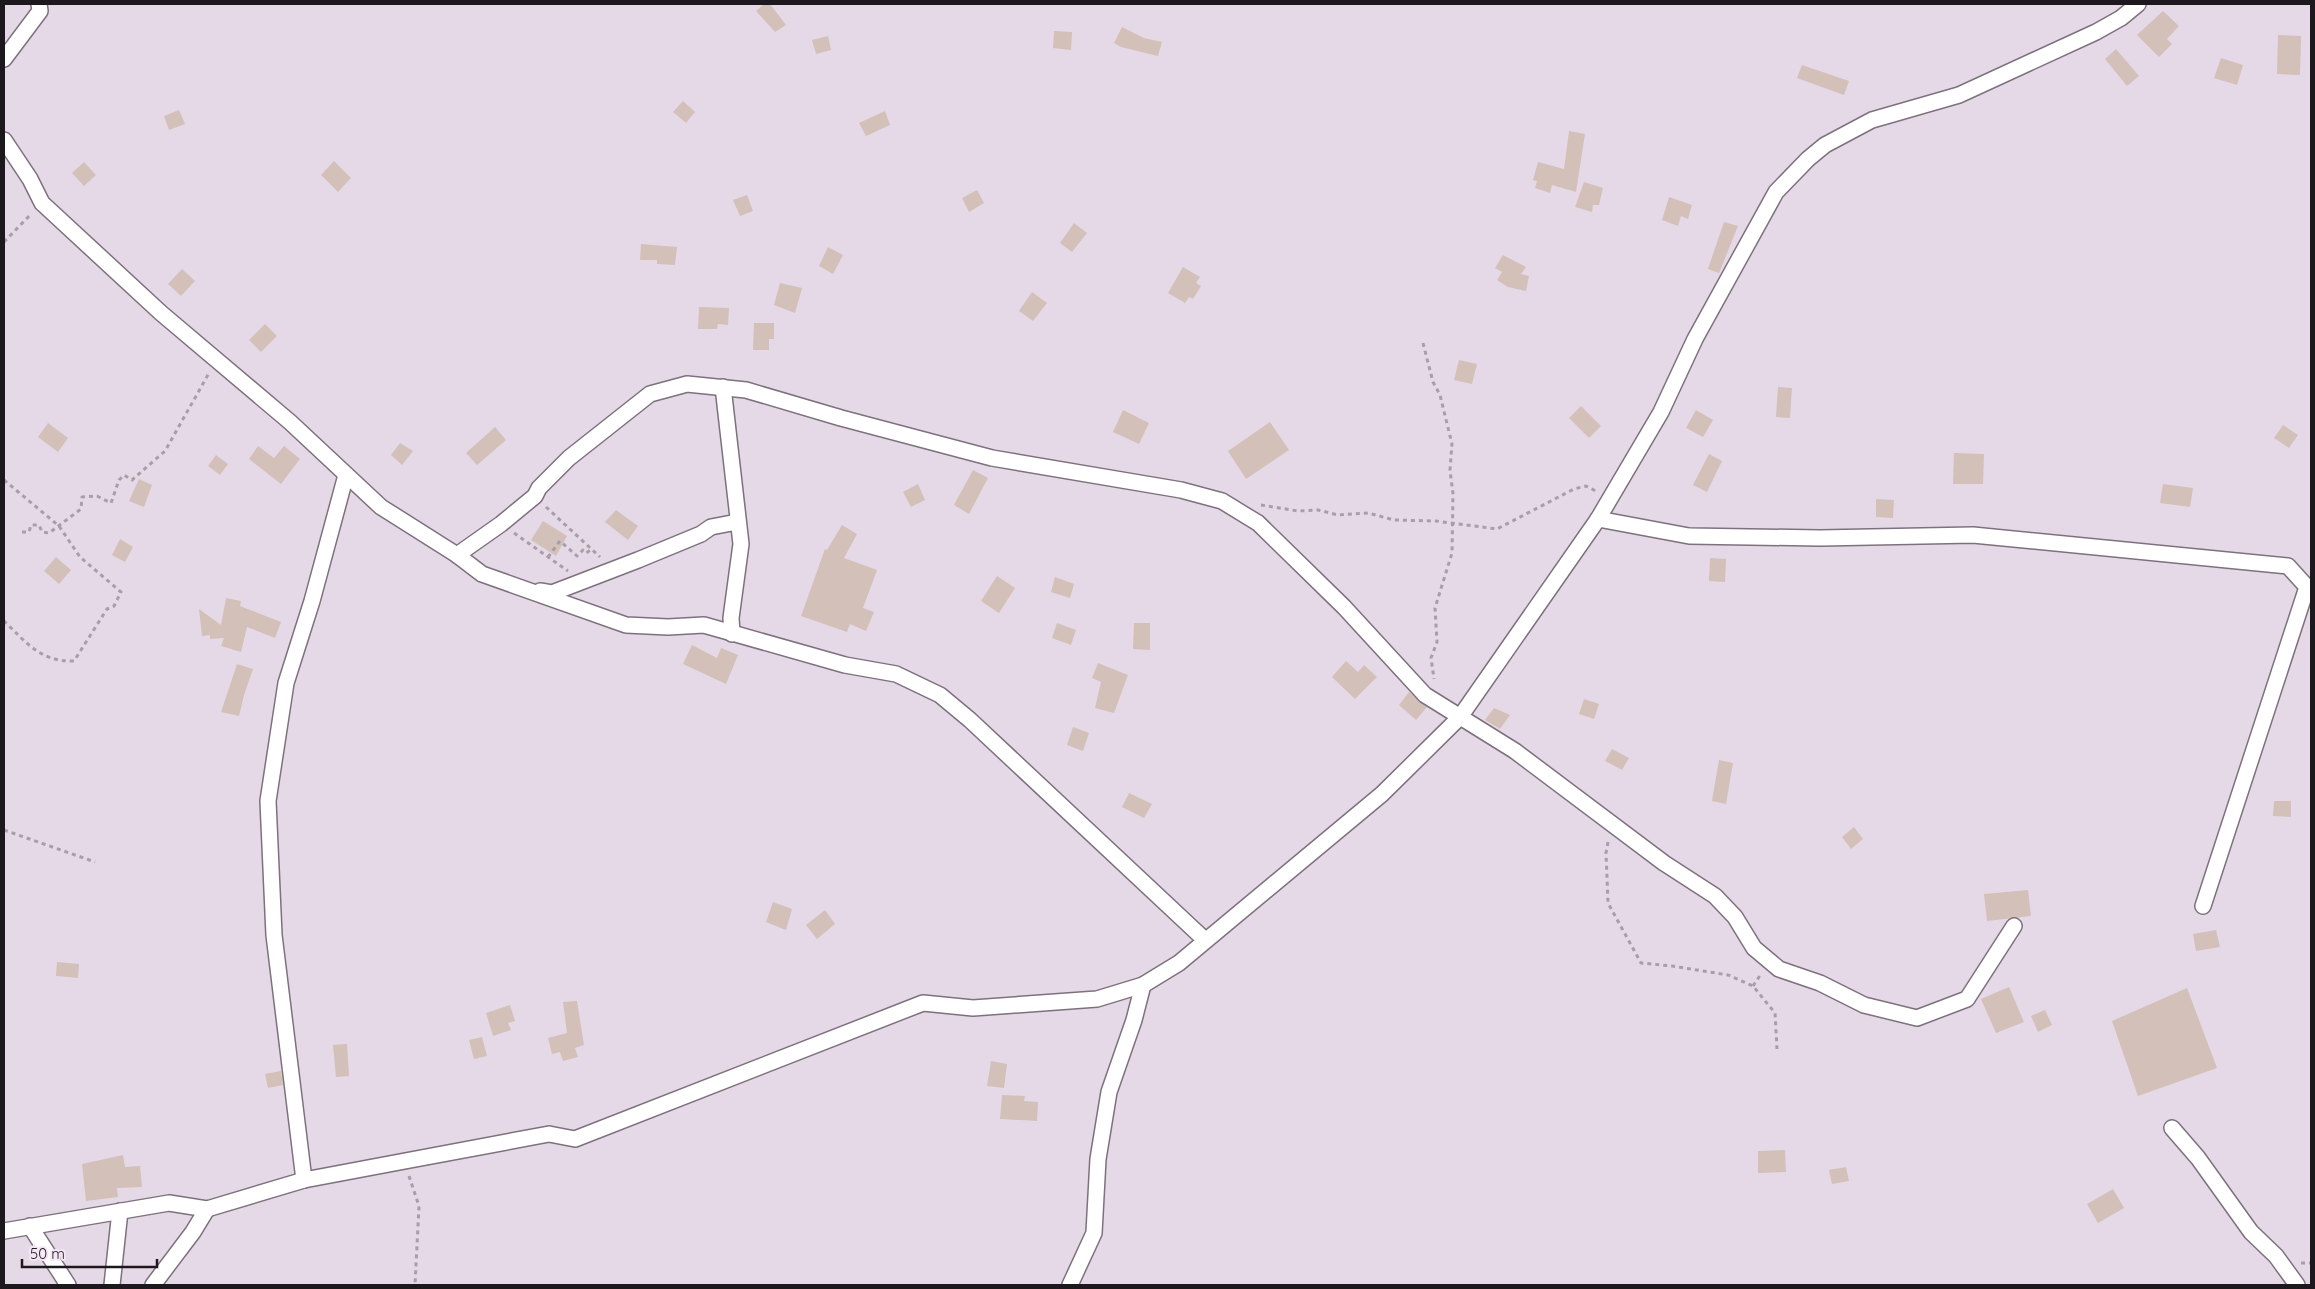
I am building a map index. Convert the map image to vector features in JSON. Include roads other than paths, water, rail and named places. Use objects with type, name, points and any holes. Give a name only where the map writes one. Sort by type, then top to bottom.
[{"type":"street","points":[[4,59],[40,11],[39,4]]},
{"type":"street","points":[[4,1231],[169,1203],[207,1209],[304,1180],[549,1134],[575,1139],[923,1003],[973,1008],[1097,999],[1143,985],[1179,963],[1382,794],[1460,718],[1598,519],[1661,412],[1694,338],[1776,192],[1808,159],[1825,145],[1872,120],[1959,95],[2096,32],[2121,18],[2138,4]]},
{"type":"street","points":[[4,140],[30,179],[42,203],[161,313],[290,422],[381,507],[482,574],[626,625],[668,628],[704,625],[845,665],[896,674],[940,696],[970,720],[1205,940]]},
{"type":"street","points":[[456,555],[501,524],[535,496],[539,488],[569,458],[650,394],[687,384],[746,390],[841,418],[992,458],[1181,490],[1222,501],[1258,523],[1344,607],[1425,696],[1515,751],[1664,862],[1715,896],[1736,917],[1754,948],[1779,969],[1820,983],[1864,1005],[1917,1018],[1968,1000],[2014,926]]},
{"type":"street","points":[[723,387],[741,544],[731,618],[732,634]]},
{"type":"street","points":[[304,1180],[274,935],[268,801],[286,683],[312,601],[346,475]]},
{"type":"street","points":[[1598,519],[1689,536],[1820,538],[1973,535],[2288,566],[2307,586],[2203,906]]},
{"type":"street","points":[[528,590],[552,593],[701,534],[711,527],[737,522]]},
{"type":"street","points":[[1070,1285],[1094,1233],[1098,1159],[1108,1092],[1134,1020],[1143,985]]},
{"type":"street","points":[[2172,1128],[2198,1158],[2251,1232],[2276,1256],[2297,1285]]},
{"type":"street","points":[[153,1285],[193,1232],[207,1209]]},
{"type":"street","points":[[112,1285],[120,1211]]},
{"type":"street","points":[[30,1226],[68,1285]]}]
